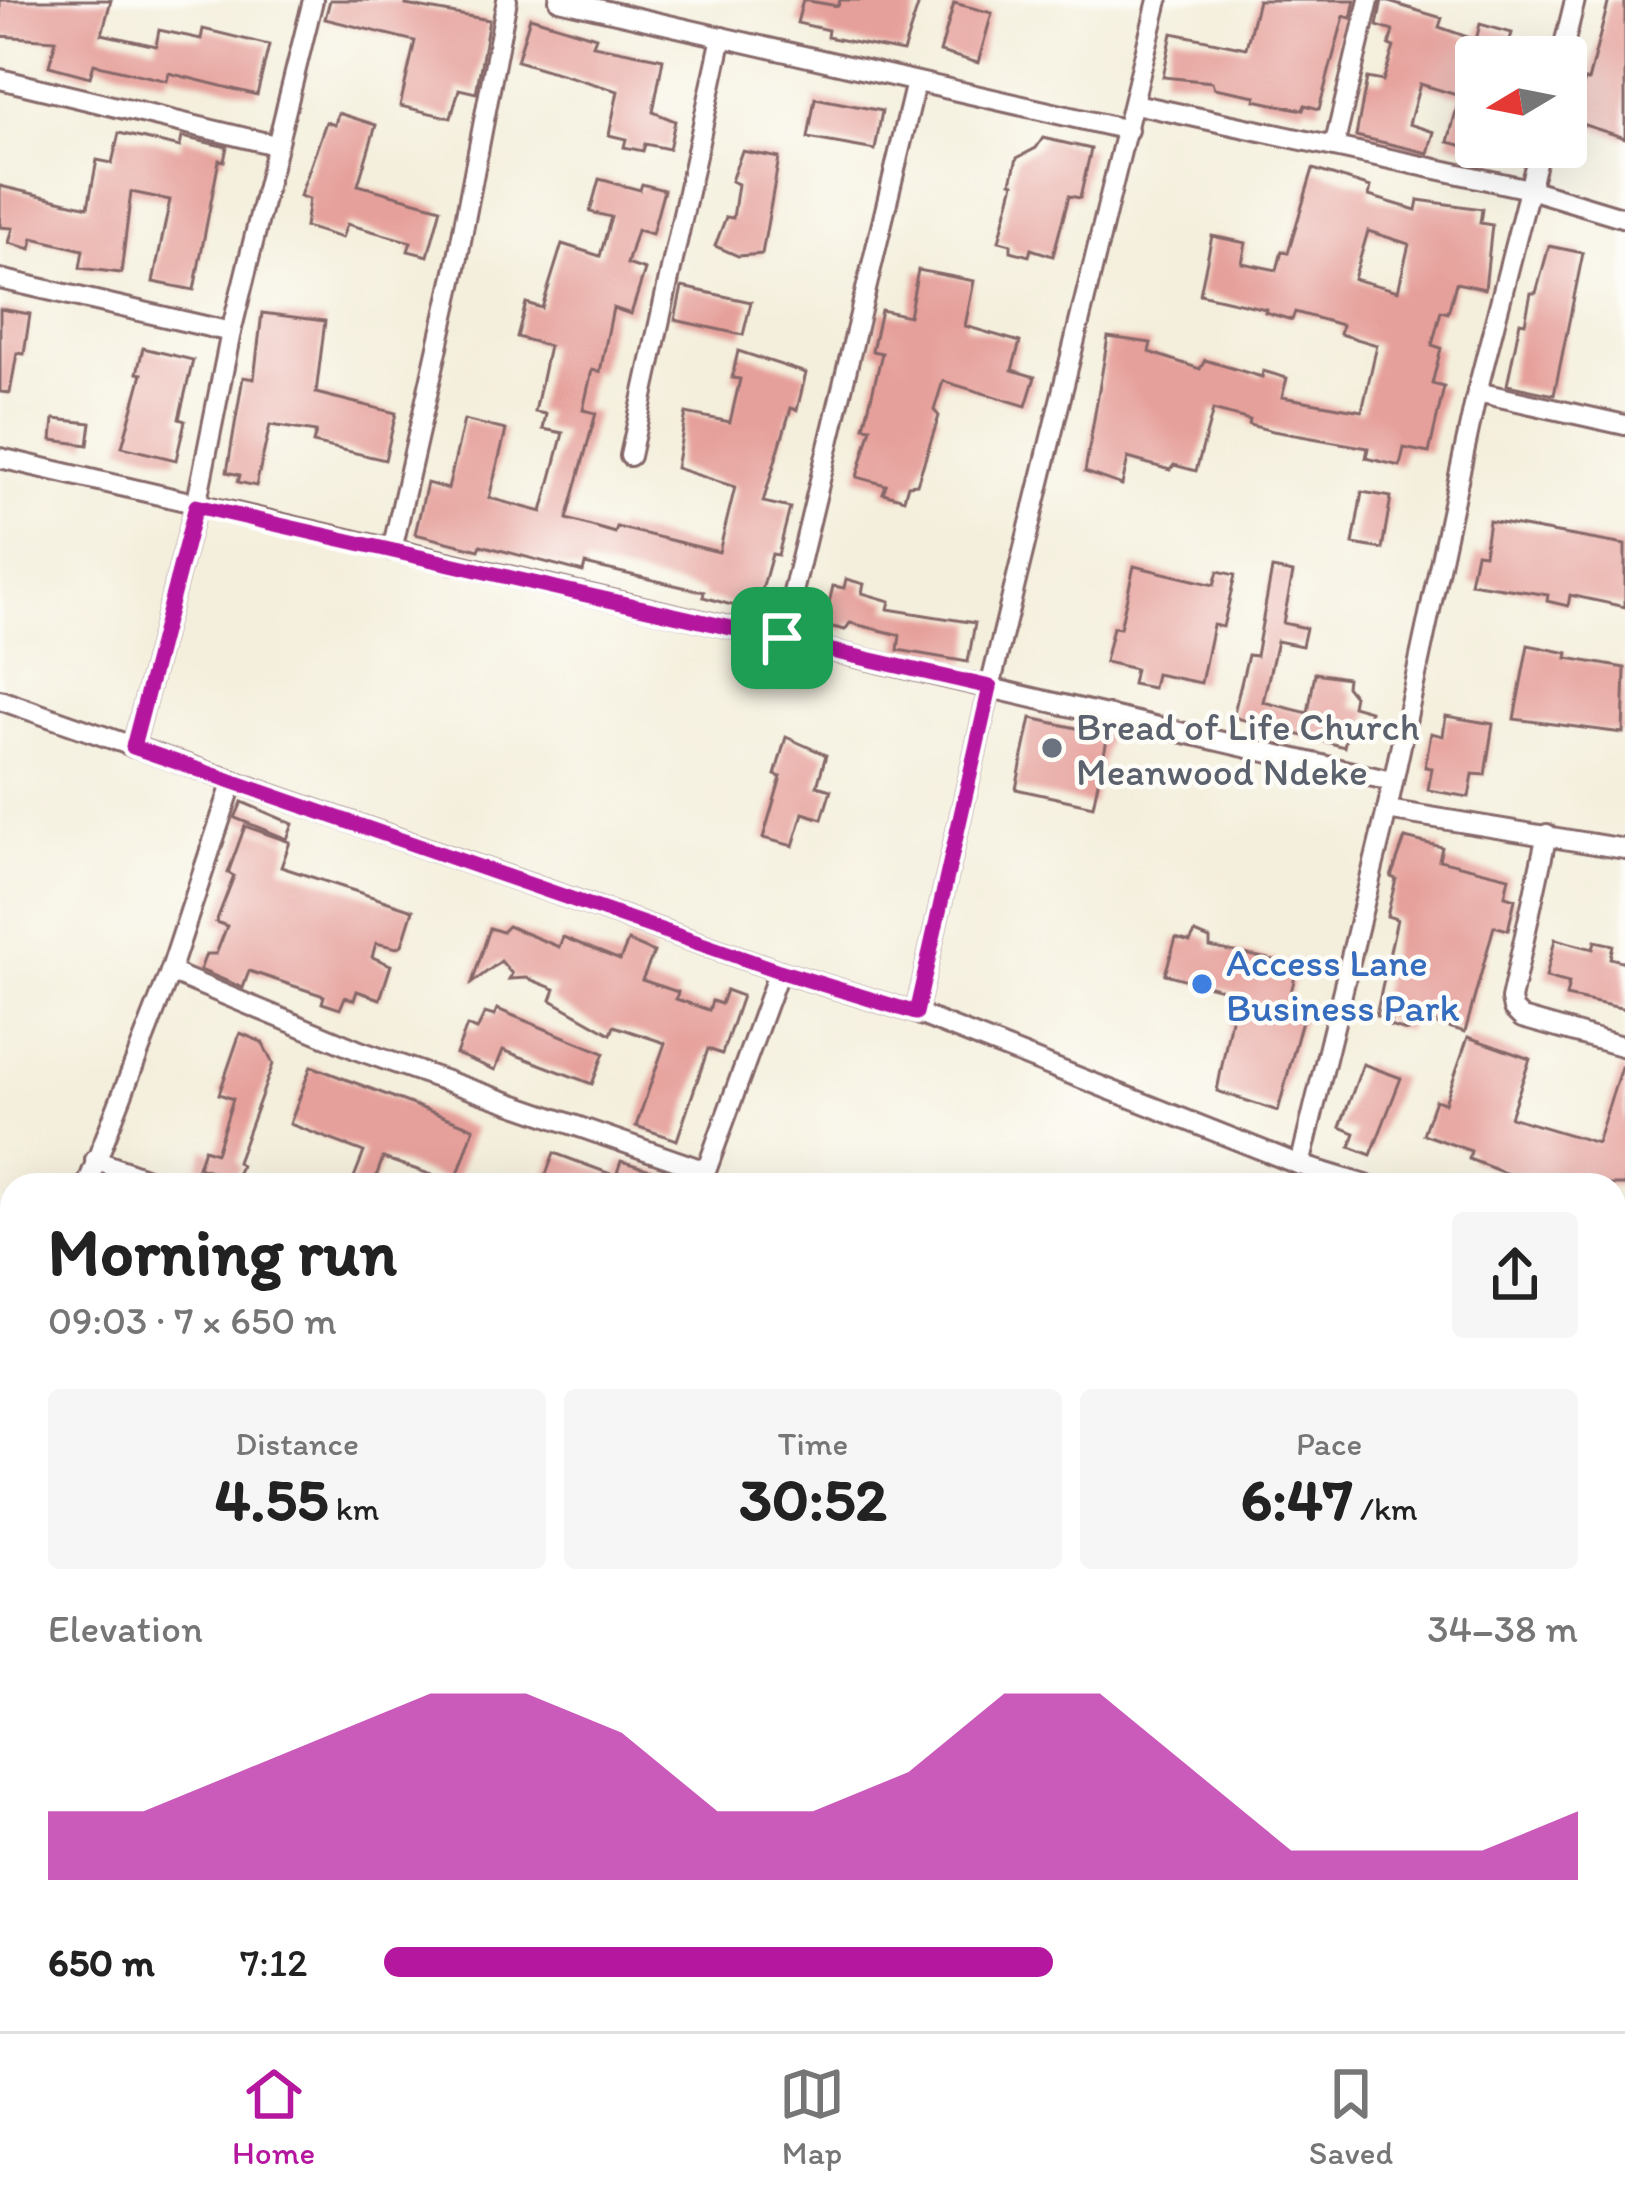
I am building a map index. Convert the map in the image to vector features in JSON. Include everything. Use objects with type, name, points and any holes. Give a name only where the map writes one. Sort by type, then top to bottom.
[{"type":"street","points":[[133,747],[196,506],[230,332],[313,0]]},
{"type":"street","points":[[392,550],[456,267],[507,0]]},
{"type":"street","points":[[559,0],[1129,130]]},
{"type":"street","points":[[916,1013],[990,687],[1158,0]]},
{"type":"street","points":[[1334,147],[1369,0]]},
{"type":"street","points":[[1567,36],[1575,0]]},
{"type":"street","points":[[630,456],[722,37]]},
{"type":"street","points":[[0,79],[275,145]]},
{"type":"street","points":[[782,638],[916,82]]},
{"type":"street","points":[[1135,104],[1529,189],[1625,218]]},
{"type":"street","points":[[1300,1165],[1387,810],[1477,392],[1534,168]]},
{"type":"street","points":[[0,279],[230,332]]},
{"type":"street","points":[[1477,392],[1625,425]]},
{"type":"street","points":[[0,458],[1391,781]]},
{"type":"street","points":[[0,700],[779,971],[916,1013],[1326,1173]]},
{"type":"street","points":[[91,1173],[170,972],[233,781]]},
{"type":"street","points":[[1387,810],[1625,849]]},
{"type":"street","points":[[1547,834],[1511,999],[1513,1010],[1522,1018],[1625,1047]]},
{"type":"street","points":[[706,1173],[779,971]]},
{"type":"street","points":[[170,972],[359,1051],[690,1173]]},
{"type":"street","points":[[95,1160],[131,1173]]},
{"type":"building","points":[[0,0],[111,0],[102,34],[156,46],[159,30],[201,39],[203,29],[269,45],[257,95],[169,73],[167,81],[94,64],[90,77],[49,66],[56,40],[0,36]]},
{"type":"building","points":[[330,0],[407,0],[406,5],[489,20],[476,93],[459,89],[451,118],[400,106],[415,41],[325,19]]},
{"type":"building","points":[[803,0],[838,6],[840,0],[920,0],[903,52],[827,37],[828,30],[797,23]]},
{"type":"building","points":[[1258,0],[1355,0],[1351,18],[1344,16],[1319,109],[1255,100],[1256,96],[1214,88],[1212,82],[1163,77],[1172,33],[1246,48]]},
{"type":"building","points":[[1382,0],[1442,18],[1439,27],[1465,36],[1455,36],[1455,94],[1420,84],[1409,124],[1434,132],[1428,153],[1356,136],[1367,78],[1383,81],[1394,47],[1389,45],[1393,31],[1377,26]]},
{"type":"building","points":[[1609,0],[1625,0],[1625,138],[1587,126],[1588,81]]},
{"type":"building","points":[[954,3],[992,13],[978,63],[940,52]]},
{"type":"building","points":[[530,17],[596,37],[593,45],[663,59],[653,112],[675,121],[669,149],[645,144],[643,151],[624,147],[626,139],[609,135],[618,91],[517,61]]},
{"type":"building","points":[[1480,24],[1511,36],[1477,36]]},
{"type":"building","points":[[815,98],[882,111],[875,150],[808,138]]},
{"type":"building","points":[[338,113],[376,125],[358,185],[441,208],[428,256],[408,251],[411,242],[347,224],[342,238],[305,227],[309,199],[300,196],[326,122],[335,125]]},
{"type":"building","points":[[1455,115],[1455,144],[1448,142]]},
{"type":"building","points":[[119,133],[180,147],[182,137],[227,147],[224,161],[219,160],[194,290],[153,282],[170,200],[131,192],[121,273],[80,268],[83,250],[33,238],[31,249],[9,243],[13,228],[0,227],[0,186],[88,207],[97,160],[112,163]]},
{"type":"building","points":[[1043,138],[1091,149],[1080,198],[1069,196],[1053,256],[1031,249],[1029,256],[999,241],[1017,158],[1036,148]]},
{"type":"building","points":[[742,151],[779,158],[762,254],[738,256],[715,246],[726,217],[733,218],[738,184],[731,181]]},
{"type":"building","points":[[1313,169],[1371,187],[1369,196],[1416,210],[1418,200],[1482,209],[1480,223],[1492,225],[1485,289],[1456,283],[1448,313],[1441,311],[1432,345],[1441,348],[1432,384],[1444,387],[1429,453],[1404,448],[1400,466],[1366,458],[1368,448],[1273,431],[1213,410],[1196,471],[1174,465],[1170,470],[1128,458],[1122,485],[1085,472],[1108,337],[1151,343],[1149,352],[1200,369],[1205,360],[1262,377],[1263,371],[1287,378],[1282,397],[1362,411],[1377,345],[1340,334],[1342,325],[1295,312],[1292,320],[1200,294],[1212,236],[1246,243],[1242,263],[1277,270],[1282,251],[1288,253]],"holes":[[[1368,231],[1409,244],[1398,291],[1354,279]]]},
{"type":"building","points":[[599,179],[640,190],[642,184],[664,190],[652,234],[637,230],[627,264],[645,270],[631,314],[613,308],[600,372],[592,370],[583,410],[596,413],[567,519],[719,552],[735,487],[676,468],[686,413],[730,422],[740,379],[732,378],[738,351],[806,373],[763,502],[790,508],[759,601],[743,597],[735,606],[703,597],[704,592],[585,564],[583,572],[481,545],[479,550],[415,534],[427,483],[448,489],[464,420],[506,430],[489,498],[542,512],[563,433],[543,429],[546,414],[535,412],[549,346],[517,337],[526,303],[542,308],[562,244],[600,256],[611,217],[590,212]]},
{"type":"building","points":[[1549,246],[1583,253],[1554,395],[1507,385],[1520,322],[1525,323]]},
{"type":"building","points":[[918,270],[974,281],[965,326],[1020,342],[1012,370],[1035,377],[1026,406],[943,381],[934,410],[939,416],[917,484],[908,485],[904,499],[883,493],[886,485],[857,477],[871,428],[864,427],[882,353],[872,351],[881,310],[909,316]]},
{"type":"building","points":[[682,287],[751,302],[743,335],[675,320]]},
{"type":"building","points":[[0,309],[30,314],[24,354],[17,353],[10,393],[0,392]]},
{"type":"building","points":[[262,313],[325,321],[316,393],[396,413],[385,460],[313,443],[316,432],[270,425],[256,486],[238,482],[240,475],[227,472],[243,377],[254,379]]},
{"type":"building","points":[[143,348],[193,360],[179,419],[185,421],[176,460],[122,447],[142,374],[137,373]]},
{"type":"building","points":[[54,419],[91,423],[88,445],[52,440]]},
{"type":"building","points":[[1362,492],[1391,497],[1382,549],[1353,544]]},
{"type":"building","points":[[1489,521],[1625,545],[1625,607],[1570,595],[1568,606],[1547,601],[1548,595],[1470,583],[1476,553],[1484,554]]},
{"type":"building","points":[[1134,566],[1214,585],[1218,571],[1235,575],[1223,627],[1213,625],[1201,683],[1156,674],[1153,688],[1132,684],[1135,669],[1105,662],[1113,627],[1120,628]]},
{"type":"building","points":[[1272,569],[1293,573],[1283,623],[1306,628],[1302,646],[1277,641],[1263,702],[1308,713],[1315,673],[1347,678],[1346,686],[1354,696],[1352,706],[1370,711],[1363,737],[1347,733],[1344,747],[1233,717],[1248,655],[1256,656]]},
{"type":"building","points":[[846,579],[864,584],[862,593],[890,601],[888,609],[975,623],[968,662],[898,650],[900,635],[850,623],[845,630],[824,625],[833,586],[844,588]]},
{"type":"building","points":[[1528,645],[1568,653],[1567,658],[1625,668],[1623,733],[1514,719]]},
{"type":"building","points":[[1446,716],[1493,724],[1485,775],[1473,774],[1469,797],[1428,790],[1432,768],[1425,767],[1431,733],[1443,736]]},
{"type":"building","points":[[1031,718],[1108,735],[1093,806],[1016,789]]},
{"type":"building","points":[[786,737],[826,755],[817,786],[831,790],[822,819],[803,813],[793,846],[763,838],[781,777],[775,775]]},
{"type":"building","points":[[242,802],[293,824],[287,839],[235,818]]},
{"type":"building","points":[[245,826],[290,842],[281,867],[413,910],[402,945],[376,943],[372,957],[391,965],[380,999],[357,991],[354,1000],[345,997],[340,1009],[322,1003],[324,996],[249,971],[243,988],[200,970],[206,954],[216,954],[227,926],[216,922],[234,876],[228,873]]},
{"type":"building","points":[[1405,838],[1442,847],[1439,860],[1509,877],[1505,896],[1515,899],[1508,930],[1494,926],[1465,1032],[1410,1016],[1407,1031],[1376,1016],[1397,919],[1387,916],[1396,879],[1391,877]]},
{"type":"building","points":[[508,926],[559,947],[563,937],[620,960],[628,941],[654,952],[642,980],[678,992],[676,999],[709,1010],[712,1001],[721,1004],[726,990],[742,996],[722,1054],[708,1049],[677,1140],[636,1126],[665,1043],[614,1026],[611,1034],[551,1000],[555,989],[527,978],[509,979],[512,974],[501,961],[472,983],[490,928],[502,932]]},
{"type":"building","points":[[1195,933],[1210,939],[1210,947],[1298,965],[1288,1004],[1305,1009],[1278,1111],[1217,1091],[1236,993],[1165,974],[1176,938],[1190,942]]},
{"type":"building","points":[[1555,939],[1593,949],[1595,941],[1613,945],[1610,958],[1625,962],[1625,1009],[1566,996],[1569,983],[1546,977]]},
{"type":"building","points":[[497,1009],[604,1053],[592,1084],[503,1050],[495,1070],[456,1054],[467,1026],[477,1030],[485,1013],[494,1016]]},
{"type":"building","points":[[240,1033],[262,1042],[273,1064],[237,1162],[241,1166],[238,1173],[198,1167],[204,1149],[216,1153],[233,1099],[219,1094]]},
{"type":"building","points":[[1468,1037],[1530,1059],[1510,1117],[1597,1143],[1621,1067],[1625,1068],[1625,1173],[1505,1173],[1469,1159],[1471,1151],[1423,1134],[1435,1100],[1445,1103]]},
{"type":"building","points":[[1363,1064],[1401,1078],[1371,1155],[1350,1147],[1355,1133],[1340,1127]]},
{"type":"building","points":[[311,1066],[474,1128],[458,1173],[426,1173],[383,1158],[377,1173],[356,1173],[364,1152],[290,1124]]},
{"type":"building","points":[[554,1153],[608,1173],[546,1173]]},
{"type":"building","points":[[621,1161],[661,1173],[617,1173]]},
{"type":"place","name":"Bread of Life Church Meanwood Ndeke","points":[[1052,748]]},
{"type":"place","name":"Access Lane Business Park","points":[[1202,984]]},
{"type":"route","points":[[196,506],[782,638],[990,687],[916,1013],[779,971],[133,747],[196,506]]}]
